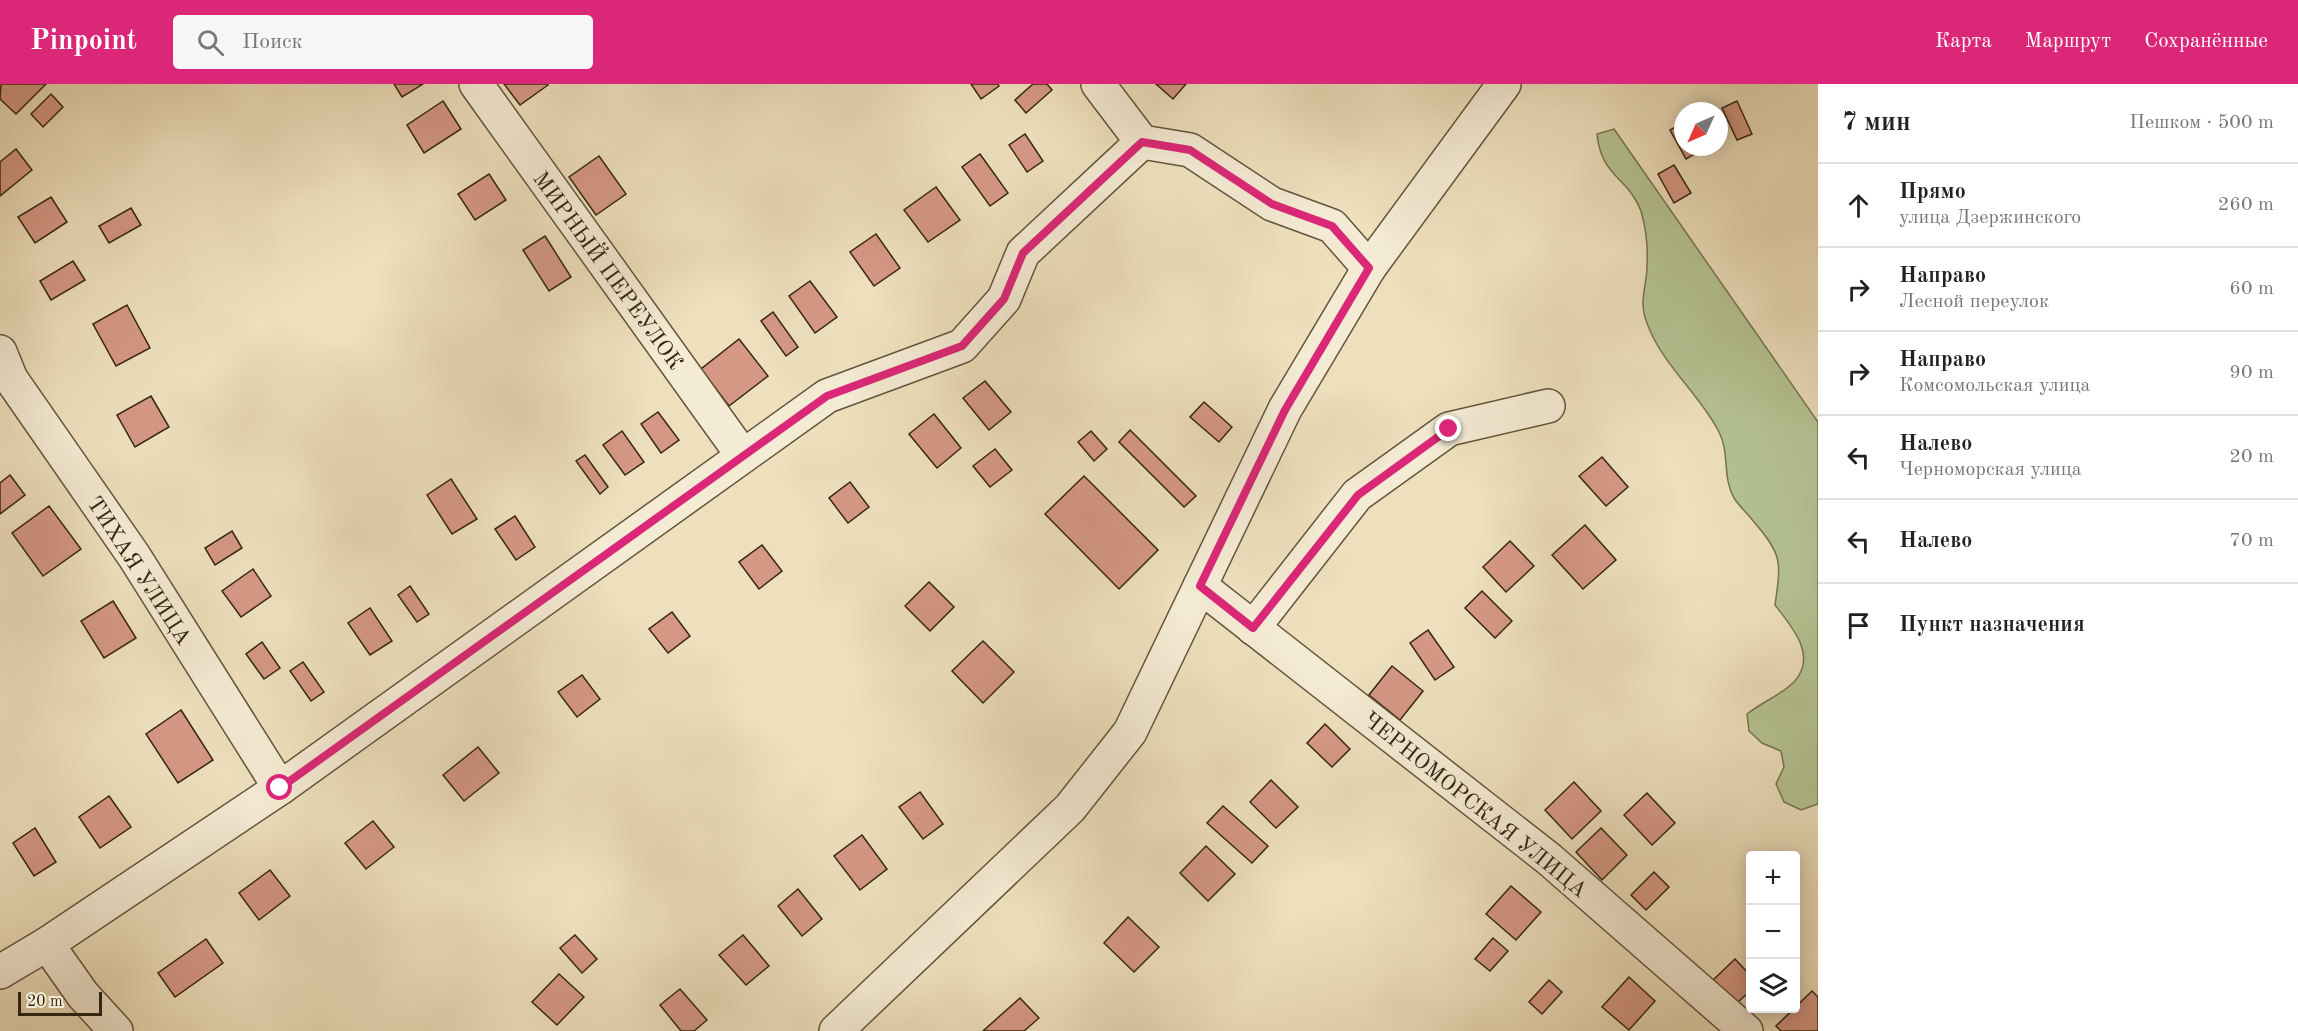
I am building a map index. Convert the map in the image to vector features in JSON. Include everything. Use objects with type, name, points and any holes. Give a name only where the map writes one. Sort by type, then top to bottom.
[{"type":"street","name":"МИРНЫЙ ПЕРЕУЛОК","points":[[476,84],[743,456]]},
{"type":"street","points":[[1098,84],[1142,142],[1190,150],[1272,204],[1332,226],[1369,268]]},
{"type":"street","points":[[836,1031],[1070,808],[1130,732],[1285,410],[1369,268],[1504,84]]},
{"type":"street","points":[[0,972],[46,944],[280,788],[827,396],[962,346],[1004,299],[1023,253],[1142,142]]},
{"type":"street","name":"ТИХАЯ УЛИЦА","points":[[0,352],[11,379],[134,556],[280,788]]},
{"type":"street","points":[[1253,628],[1358,495],[1449,429],[1548,405]]},
{"type":"street","name":"ЧЕРНОМОРСКАЯ УЛИЦА","points":[[1200,586],[1549,859],[1746,1031]]},
{"type":"street","points":[[46,944],[83,994],[116,1031]]},
{"type":"green space","points":[[1614,129],[1818,422],[1818,804],[1801,810],[1784,802],[1776,784],[1784,767],[1781,751],[1762,743],[1749,731],[1747,714],[1794,682],[1804,662],[1800,642],[1795,632],[1775,605],[1778,560],[1770,543],[1736,501],[1730,490],[1724,448],[1719,432],[1701,404],[1671,366],[1647,323],[1643,307],[1647,258],[1643,217],[1630,191],[1604,160],[1597,134]]},
{"type":"building","points":[[1,84],[46,84],[16,114],[0,99]]},
{"type":"building","points":[[394,84],[423,84],[402,97]]},
{"type":"building","points":[[504,84],[547,84],[548,85],[520,105]]},
{"type":"building","points":[[971,84],[998,84],[999,86],[981,99]]},
{"type":"building","points":[[1033,84],[1047,84],[1052,90],[1026,113],[1015,100]]},
{"type":"building","points":[[1156,84],[1186,84],[1173,99]]},
{"type":"building","points":[[51,94],[63,107],[43,127],[31,114]]},
{"type":"building","points":[[443,101],[461,129],[424,153],[407,125]]},
{"type":"building","points":[[1737,101],[1752,134],[1737,140],[1728,121],[1728,105]]},
{"type":"building","points":[[1025,134],[1043,161],[1027,172],[1009,145]]},
{"type":"building","points":[[16,149],[32,170],[0,196],[0,162]]},
{"type":"building","points":[[980,154],[1008,193],[990,206],[962,167]]},
{"type":"building","points":[[599,156],[626,194],[596,215],[569,177]]},
{"type":"building","points":[[1674,165],[1691,193],[1674,203],[1658,174]]},
{"type":"building","points":[[489,174],[506,200],[475,220],[458,194]]},
{"type":"building","points":[[936,187],[960,220],[928,242],[904,210]]},
{"type":"building","points":[[51,197],[67,222],[35,243],[18,217]]},
{"type":"building","points":[[131,208],[141,225],[109,243],[99,226]]},
{"type":"building","points":[[876,234],[900,268],[874,286],[850,252]]},
{"type":"building","points":[[545,236],[571,277],[549,291],[523,250]]},
{"type":"building","points":[[73,261],[85,280],[51,300],[40,281]]},
{"type":"building","points":[[810,281],[837,317],[815,333],[789,296]]},
{"type":"building","points":[[127,305],[150,348],[116,366],[93,324]]},
{"type":"building","points":[[773,312],[798,347],[786,356],[761,321]]},
{"type":"building","points":[[739,339],[768,376],[729,406],[701,369]]},
{"type":"building","points":[[985,381],[1011,412],[989,430],[963,398]]},
{"type":"building","points":[[151,396],[169,427],[135,447],[117,415]]},
{"type":"building","points":[[1204,402],[1232,427],[1219,442],[1190,417]]},
{"type":"building","points":[[658,412],[679,440],[661,453],[641,424]]},
{"type":"building","points":[[934,414],[961,448],[937,468],[909,434]]},
{"type":"building","points":[[1130,430],[1196,496],[1184,507],[1119,442]]},
{"type":"building","points":[[622,431],[644,462],[625,475],[603,445]]},
{"type":"building","points":[[1091,431],[1107,449],[1094,461],[1078,442]]},
{"type":"building","points":[[995,449],[1012,470],[990,487],[973,466]]},
{"type":"building","points":[[585,455],[608,487],[600,494],[576,461]]},
{"type":"building","points":[[1602,457],[1628,487],[1606,506],[1579,476]]},
{"type":"building","points":[[10,475],[25,495],[0,514],[0,483]]},
{"type":"building","points":[[1084,476],[1158,550],[1119,589],[1045,514]]},
{"type":"building","points":[[451,479],[477,519],[452,534],[427,495]]},
{"type":"building","points":[[850,482],[869,507],[848,523],[829,498]]},
{"type":"building","points":[[49,506],[81,549],[43,576],[12,533]]},
{"type":"building","points":[[515,516],[535,547],[516,560],[495,529]]},
{"type":"building","points":[[1585,525],[1616,560],[1583,589],[1552,555]]},
{"type":"building","points":[[232,531],[242,548],[215,565],[205,548]]},
{"type":"building","points":[[1510,541],[1534,566],[1506,592],[1483,567]]},
{"type":"building","points":[[762,545],[782,571],[759,589],[739,562]]},
{"type":"building","points":[[253,569],[271,596],[241,617],[222,591]]},
{"type":"building","points":[[929,582],[954,607],[930,631],[905,606]]},
{"type":"building","points":[[410,586],[429,614],[417,622],[398,595]]},
{"type":"building","points":[[1482,591],[1512,621],[1495,638],[1465,608]]},
{"type":"building","points":[[113,601],[136,638],[104,658],[81,621]]},
{"type":"building","points":[[370,608],[392,641],[370,655],[348,623]]},
{"type":"building","points":[[672,612],[690,636],[668,653],[649,629]]},
{"type":"building","points":[[1428,630],[1454,667],[1435,680],[1410,643]]},
{"type":"building","points":[[983,641],[1014,672],[983,703],[952,671]]},
{"type":"building","points":[[262,642],[280,668],[264,679],[246,654]]},
{"type":"building","points":[[303,662],[324,692],[311,701],[290,671]]},
{"type":"building","points":[[1392,666],[1423,691],[1400,720],[1369,695]]},
{"type":"building","points":[[582,675],[600,699],[577,717],[558,692]]},
{"type":"building","points":[[181,710],[213,760],[178,783],[146,734]]},
{"type":"building","points":[[1325,724],[1350,749],[1332,767],[1307,743]]},
{"type":"building","points":[[478,747],[499,773],[464,801],[443,775]]},
{"type":"building","points":[[1271,780],[1298,807],[1276,828],[1250,802]]},
{"type":"building","points":[[1574,782],[1601,811],[1572,839],[1545,810]]},
{"type":"building","points":[[920,792],[943,824],[923,839],[899,807]]},
{"type":"building","points":[[1647,793],[1675,823],[1652,845],[1624,815]]},
{"type":"building","points":[[109,796],[131,827],[100,848],[79,817]]},
{"type":"building","points":[[1223,806],[1268,846],[1252,863],[1207,823]]},
{"type":"building","points":[[373,821],[394,847],[366,869],[345,843]]},
{"type":"building","points":[[35,828],[56,862],[34,876],[13,843]]},
{"type":"building","points":[[1601,828],[1627,855],[1602,880],[1576,852]]},
{"type":"building","points":[[862,835],[887,869],[860,890],[834,856]]},
{"type":"building","points":[[1206,846],[1235,874],[1208,901],[1180,873]]},
{"type":"building","points":[[270,870],[290,896],[259,920],[239,893]]},
{"type":"building","points":[[1654,872],[1669,887],[1646,910],[1631,895]]},
{"type":"building","points":[[1511,886],[1541,912],[1516,940],[1486,914]]},
{"type":"building","points":[[798,889],[822,919],[802,936],[778,906]]},
{"type":"building","points":[[1128,917],[1159,947],[1134,972],[1104,943]]},
{"type":"building","points":[[575,935],[597,959],[582,973],[560,948]]},
{"type":"building","points":[[743,935],[769,966],[746,985],[719,955]]},
{"type":"building","points":[[1493,938],[1508,951],[1490,971],[1475,959]]},
{"type":"building","points":[[206,939],[223,963],[175,997],[158,973]]},
{"type":"building","points":[[1735,959],[1746,971],[1746,995],[1736,1004],[1713,980]]},
{"type":"building","points":[[559,974],[584,997],[557,1025],[532,1002]]},
{"type":"building","points":[[1629,977],[1655,1001],[1629,1030],[1602,1007]]},
{"type":"building","points":[[1549,980],[1562,992],[1542,1014],[1529,1002]]},
{"type":"building","points":[[680,989],[707,1020],[694,1031],[681,1031],[660,1005]]},
{"type":"building","points":[[1812,991],[1818,997],[1818,1031],[1781,1031],[1776,1026],[1789,1013],[1800,1013],[1800,1003]]},
{"type":"building","points":[[1020,998],[1039,1018],[1024,1031],[983,1031]]},
{"type":"route","points":[[280,788],[827,396],[962,346],[1004,299],[1023,253],[1142,142],[1190,150],[1272,204],[1332,226],[1369,268],[1285,410],[1200,586],[1253,628],[1358,495],[1449,429]]}]
